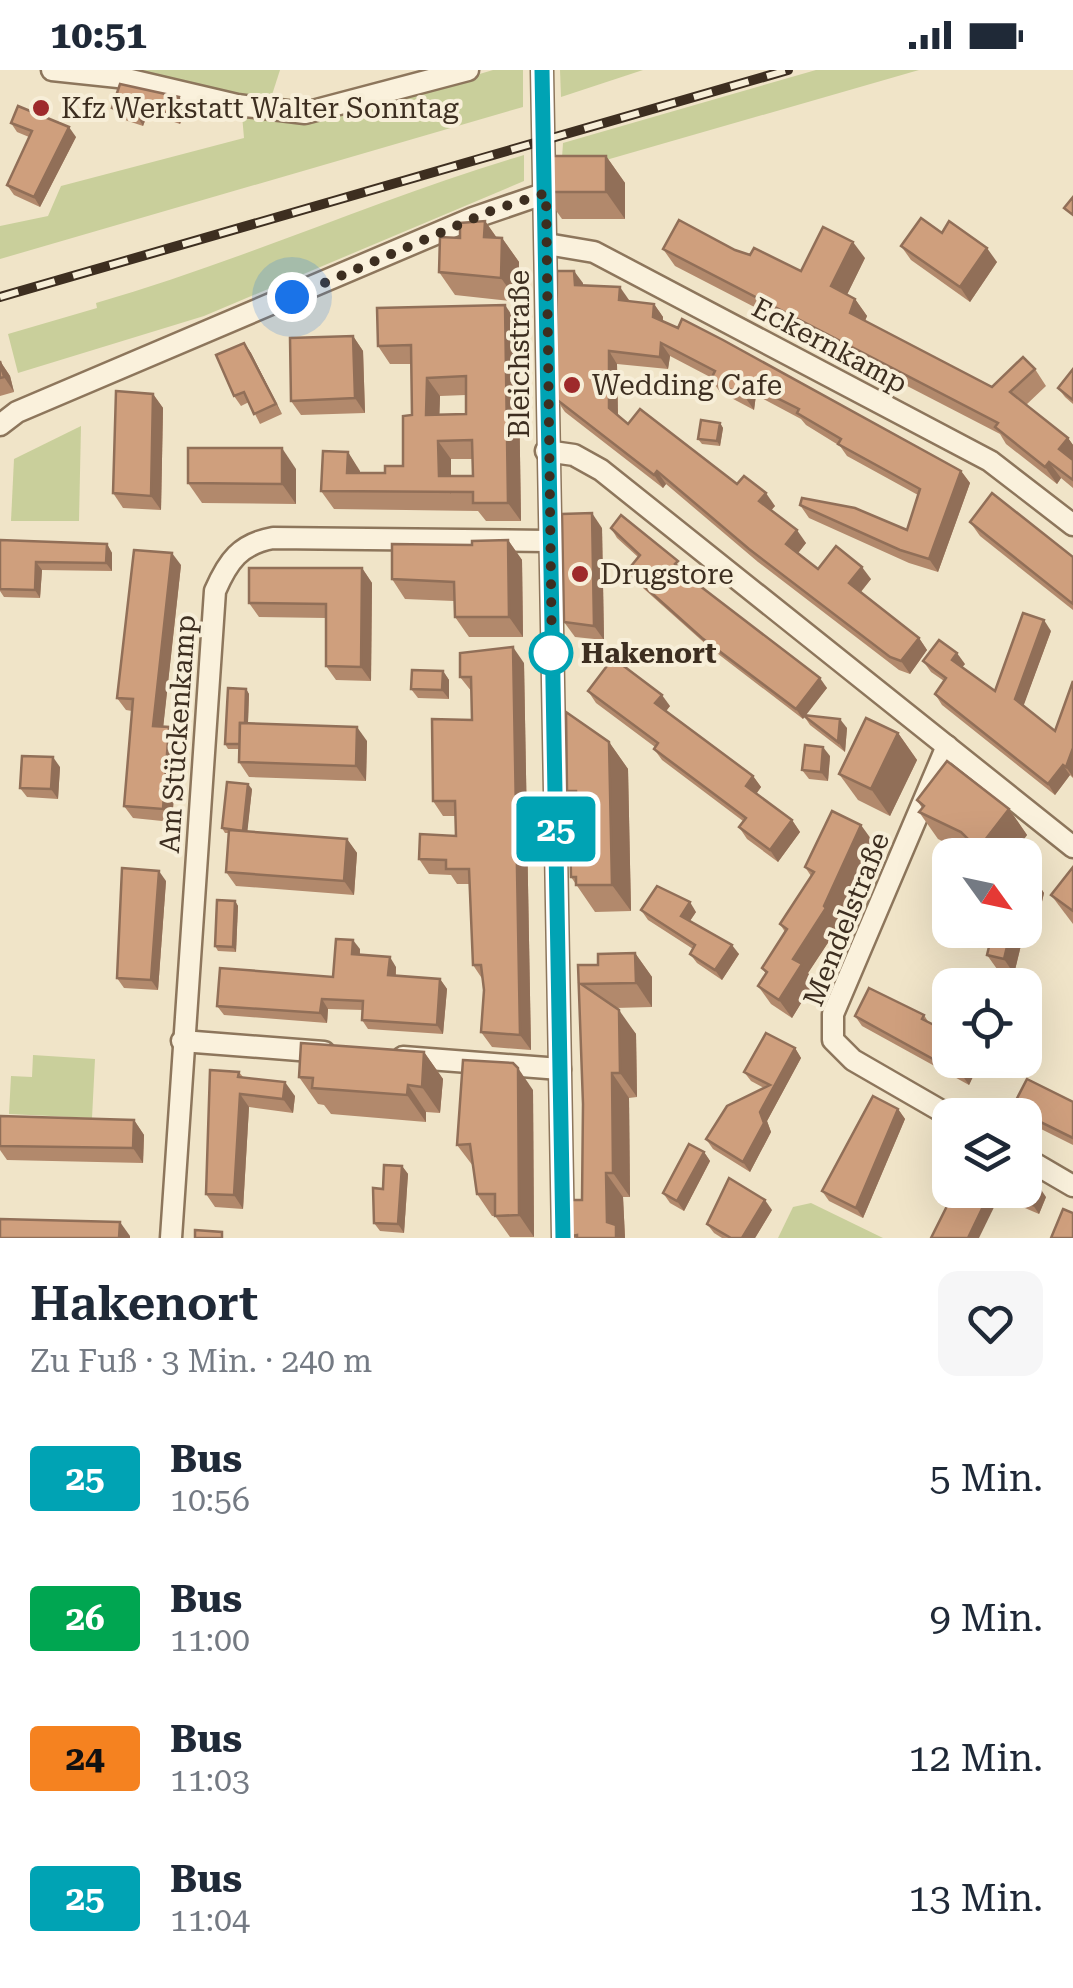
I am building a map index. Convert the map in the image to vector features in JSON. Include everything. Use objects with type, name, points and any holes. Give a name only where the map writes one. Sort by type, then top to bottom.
[{"type":"street","points":[[52,70],[118,77],[237,105],[305,113],[468,70]]},
{"type":"street","name":"Bleichstraße","points":[[542,70],[547,244],[547,541],[564,1238]]},
{"type":"street","points":[[0,425],[16,412],[483,214],[546,193]]},
{"type":"street","name":"Eckernkamp","points":[[547,244],[594,252],[973,452],[1073,525]]},
{"type":"street","points":[[546,451],[574,455],[601,470],[1073,847]]},
{"type":"street","name":"Am Stückenkamp","points":[[170,1238],[215,591],[226,566],[240,549],[273,538],[547,541]]},
{"type":"street","name":"Mendelstraße","points":[[932,1106],[853,1060],[834,1040],[833,1014],[947,746]]},
{"type":"street","points":[[182,1041],[341,1053]]},
{"type":"street","points":[[381,1056],[560,1069]]},
{"type":"street","points":[[1042,1168],[1073,1186]]},
{"type":"green space","points":[[139,70],[280,70],[270,101]]},
{"type":"green space","points":[[493,70],[523,70],[523,107],[0,259],[0,226],[48,216],[61,186],[244,138],[242,115],[419,92]]},
{"type":"green space","points":[[560,70],[643,70],[561,97]]},
{"type":"green space","points":[[816,70],[919,70],[561,173],[563,143]]},
{"type":"green space","points":[[524,155],[524,181],[204,316],[18,373],[8,334],[97,308],[96,303]]},
{"type":"green space","points":[[81,426],[79,521],[11,521],[14,459]]},
{"type":"green space","points":[[33,1055],[95,1059],[92,1118],[9,1114],[11,1076],[32,1077]]},
{"type":"green space","points":[[811,1203],[883,1238],[778,1238],[793,1207]]},
{"type":"building","points":[[120,84],[179,97],[173,115],[141,104],[137,116],[112,108]]},
{"type":"building","points":[[18,106],[69,127],[34,197],[7,185],[32,131],[11,123]]},
{"type":"building","points":[[543,156],[606,156],[606,192],[543,192]]},
{"type":"building","points":[[1073,197],[1073,215],[1064,208]]},
{"type":"building","points":[[921,218],[942,233],[949,221],[987,248],[960,287],[901,246]]},
{"type":"building","points":[[679,220],[735,250],[750,255],[754,248],[801,271],[823,227],[853,242],[831,286],[855,299],[850,313],[992,387],[1023,357],[1035,369],[1010,392],[1068,438],[1059,449],[1073,460],[1073,480],[1049,462],[1045,467],[995,427],[998,423],[663,249]]},
{"type":"building","points":[[485,221],[484,237],[502,238],[501,278],[439,272],[440,237],[460,238],[460,223]]},
{"type":"building","points":[[557,271],[574,271],[575,285],[620,287],[619,300],[654,304],[653,317],[678,328],[682,319],[961,471],[929,559],[900,550],[800,505],[802,498],[855,508],[907,530],[920,489],[838,444],[841,439],[797,413],[799,409],[747,383],[745,397],[711,379],[715,371],[661,343],[660,357],[609,351],[609,408],[628,424],[640,409],[737,484],[744,476],[766,493],[759,501],[797,530],[786,544],[818,569],[836,546],[862,567],[849,583],[919,638],[901,661],[890,657],[749,549],[657,471],[654,475],[556,399]]},
{"type":"building","points":[[505,305],[508,503],[473,503],[473,492],[321,491],[323,451],[348,452],[347,473],[385,473],[385,466],[403,466],[403,416],[412,415],[411,345],[378,346],[377,308]],"holes":[[[466,376],[466,414],[426,415],[427,378]],[[472,440],[473,476],[439,476],[438,441]]]},
{"type":"building","points":[[353,336],[355,398],[291,401],[290,338]]},
{"type":"building","points":[[244,343],[276,404],[254,414],[244,392],[234,396],[216,355]]},
{"type":"building","points":[[1073,369],[1073,400],[1058,388]]},
{"type":"building","points":[[116,391],[153,394],[151,496],[113,493]]},
{"type":"building","points":[[701,420],[720,423],[717,441],[698,439]]},
{"type":"building","points":[[188,448],[282,448],[282,484],[188,483]]},
{"type":"building","points":[[992,493],[1073,557],[1073,604],[970,522]]},
{"type":"building","points":[[592,513],[594,626],[564,622],[562,514]]},
{"type":"building","points":[[621,515],[678,561],[675,564],[700,586],[820,678],[796,709],[702,638],[627,571],[640,555],[611,528]]},
{"type":"building","points":[[0,540],[107,544],[106,563],[36,562],[35,590],[0,589]]},
{"type":"building","points":[[508,540],[509,617],[455,617],[454,582],[392,579],[392,544],[472,545],[472,541]]},
{"type":"building","points":[[134,550],[172,553],[153,726],[169,727],[163,809],[124,806],[133,699],[117,698]]},
{"type":"building","points":[[249,568],[362,568],[361,667],[326,666],[326,604],[249,603]]},
{"type":"building","points":[[1023,613],[1044,620],[1015,699],[1055,731],[1073,681],[1073,748],[1066,767],[1063,765],[1048,784],[935,694],[946,678],[923,661],[939,640],[957,653],[952,660],[995,691]]},
{"type":"building","points":[[513,647],[520,1035],[481,1032],[484,990],[481,965],[473,965],[469,869],[446,869],[446,860],[419,859],[420,834],[456,836],[455,801],[433,801],[432,719],[472,720],[471,677],[460,677],[460,653]]},
{"type":"building","points":[[613,658],[662,695],[655,703],[753,776],[746,786],[792,820],[770,850],[739,827],[746,818],[654,749],[658,743],[588,691]]},
{"type":"building","points":[[412,670],[443,671],[442,690],[411,689]]},
{"type":"building","points":[[228,688],[246,689],[240,744],[225,744]]},
{"type":"building","points":[[566,712],[609,742],[612,885],[576,885],[576,877],[571,877],[570,827],[576,827],[576,791],[567,791]]},
{"type":"building","points":[[803,715],[840,719],[838,742]]},
{"type":"building","points":[[866,718],[898,733],[871,789],[839,774]]},
{"type":"building","points":[[240,723],[357,727],[356,766],[239,762]]},
{"type":"building","points":[[805,745],[823,747],[821,772],[802,770]]},
{"type":"building","points":[[22,756],[53,757],[51,789],[20,788]]},
{"type":"building","points":[[947,761],[1009,809],[987,838],[967,838],[919,812],[924,806],[917,800]]},
{"type":"building","points":[[227,782],[248,784],[243,831],[222,828]]},
{"type":"building","points":[[832,811],[861,825],[826,908],[793,959],[802,964],[779,1000],[758,986],[767,972],[762,968],[787,929],[780,924],[814,872],[805,867]]},
{"type":"building","points":[[229,830],[347,839],[344,881],[226,872]]},
{"type":"building","points":[[1073,867],[1073,911],[1051,895]]},
{"type":"building","points":[[122,868],[159,871],[151,980],[117,978]]},
{"type":"building","points":[[657,886],[690,902],[681,916],[732,945],[715,970],[690,954],[695,945],[641,910]]},
{"type":"building","points":[[217,900],[235,901],[233,947],[215,946]]},
{"type":"building","points":[[336,939],[353,940],[352,954],[390,957],[388,975],[440,979],[437,1025],[362,1020],[363,1001],[322,999],[320,1013],[217,1006],[220,968],[333,977]]},
{"type":"building","points":[[989,948],[1007,948],[1004,959],[987,955]]},
{"type":"building","points":[[635,953],[636,983],[581,984],[619,1010],[620,1073],[612,1073],[613,1173],[606,1173],[607,1222],[616,1225],[616,1238],[577,1238],[572,1236],[571,1200],[582,1200],[578,965],[598,965],[598,954]]},
{"type":"building","points":[[869,988],[924,1015],[922,1019],[932,1024],[932,1058],[855,1016]]},
{"type":"building","points":[[766,1033],[795,1048],[760,1112],[764,1123],[743,1162],[706,1139],[727,1106],[770,1085],[744,1072]]},
{"type":"building","points":[[301,1043],[424,1052],[422,1087],[408,1085],[407,1095],[312,1088],[313,1078],[299,1077]]},
{"type":"building","points":[[463,1060],[513,1063],[518,1068],[519,1215],[495,1216],[495,1194],[477,1194],[470,1144],[457,1145]]},
{"type":"building","points":[[210,1070],[285,1082],[283,1099],[240,1094],[234,1195],[206,1194]]},
{"type":"building","points":[[1027,1079],[1073,1102],[1073,1138],[1042,1123],[1042,1098],[1017,1098]]},
{"type":"building","points":[[873,1096],[898,1109],[856,1208],[822,1191]]},
{"type":"building","points":[[0,1116],[134,1120],[133,1148],[0,1146]]},
{"type":"building","points":[[689,1144],[704,1152],[677,1201],[663,1193]]},
{"type":"building","points":[[384,1165],[402,1166],[398,1224],[374,1223],[373,1188],[383,1189]]},
{"type":"building","points":[[729,1178],[765,1200],[742,1238],[731,1238],[707,1224]]},
{"type":"building","points":[[946,1208],[982,1208],[968,1238],[931,1238]]},
{"type":"building","points":[[1063,1209],[1073,1213],[1073,1238],[1051,1238]]},
{"type":"building","points":[[0,1219],[120,1222],[119,1238],[0,1238]]},
{"type":"building","points":[[195,1230],[222,1232],[222,1238],[195,1238]]},
{"type":"railway","points":[[0,297],[788,70]]},
{"type":"bus line","name":"25","points":[[542,70],[547,244],[547,541],[563,1238]]},
{"type":"place","name":"Kfz Werkstatt Walter Sonntag","points":[[41,108]]},
{"type":"place","name":"Wedding Cafe","points":[[572,385]]},
{"type":"place","name":"Drugstore","points":[[580,574]]},
{"type":"place","name":"Hakenort","points":[[551,653]]},
{"type":"route","points":[[292,297],[493,210],[546,193],[546,481],[552,660],[551,653]]}]
